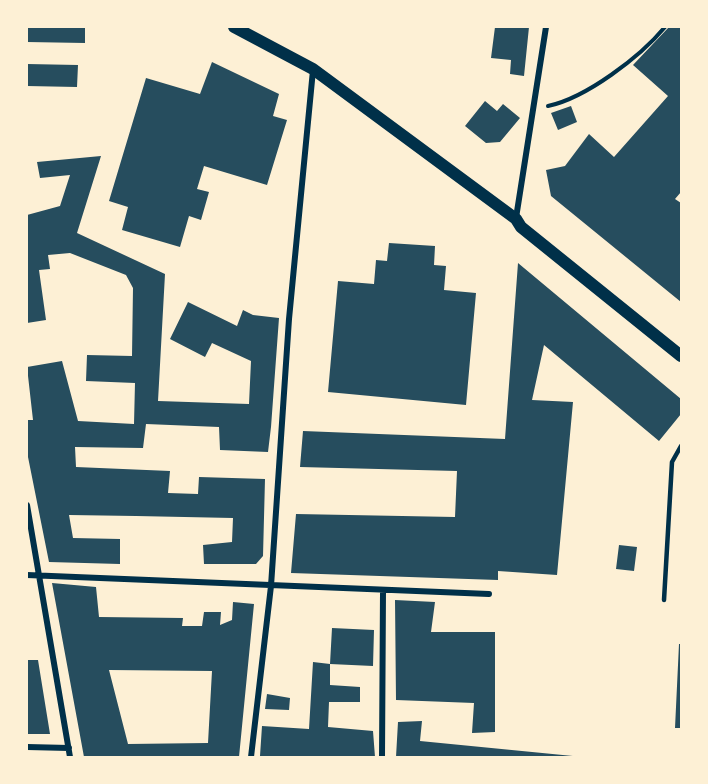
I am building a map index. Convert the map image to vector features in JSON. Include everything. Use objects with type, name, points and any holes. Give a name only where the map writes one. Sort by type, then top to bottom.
[{"type":"main road","points":[[234,27],[313,69],[516,219],[521,226],[681,356]]},
{"type":"street","points":[[516,219],[546,27]]},
{"type":"street","points":[[252,757],[271,586],[289,319],[313,69]]},
{"type":"street","points":[[27,506],[70,757]]},
{"type":"street","points":[[27,575],[489,594]]},
{"type":"street","points":[[382,757],[383,591]]},
{"type":"street","points":[[27,747],[69,748]]},
{"type":"lane","points":[[664,600],[672,462],[681,446]]},
{"type":"path","points":[[533,108],[561,102],[591,87],[632,58],[665,27]]},
{"type":"building","points":[[27,27],[85,27],[85,43],[27,42]]},
{"type":"building","points":[[495,27],[529,27],[524,76],[510,74],[511,60],[491,58]]},
{"type":"building","points":[[669,27],[681,27],[681,192],[675,199],[681,203],[681,302],[551,196],[546,170],[565,166],[589,134],[614,157],[668,96],[633,65]]},
{"type":"building","points":[[212,62],[279,94],[273,116],[287,120],[267,185],[204,166],[197,189],[209,192],[201,220],[189,216],[180,247],[122,230],[128,207],[109,201],[146,78],[200,94]]},
{"type":"building","points":[[27,64],[78,65],[77,87],[27,86]]},
{"type":"building","points":[[485,101],[497,111],[503,104],[520,118],[500,142],[486,143],[465,126]]},
{"type":"building","points":[[571,106],[577,122],[558,130],[551,113]]},
{"type":"building","points":[[101,156],[77,233],[165,274],[158,401],[249,404],[251,361],[212,343],[205,357],[170,339],[188,302],[237,326],[243,310],[253,315],[279,318],[271,427],[268,452],[220,450],[219,427],[146,424],[143,448],[75,447],[76,467],[170,471],[168,493],[198,494],[199,477],[265,479],[263,556],[256,564],[204,564],[203,545],[232,542],[233,518],[69,515],[73,538],[120,539],[120,564],[49,562],[27,452],[27,420],[33,420],[27,367],[62,361],[78,421],[134,424],[135,383],[86,381],[87,355],[132,356],[133,288],[126,275],[70,253],[48,255],[50,269],[39,270],[46,320],[27,323],[27,215],[60,206],[70,175],[40,178],[37,162]]},
{"type":"building","points":[[389,243],[435,246],[434,265],[446,266],[444,290],[476,293],[466,405],[328,392],[338,281],[374,284],[376,260],[387,261]]},
{"type":"building","points":[[518,263],[681,399],[681,414],[659,441],[544,345],[532,400],[573,402],[557,575],[498,571],[498,580],[291,573],[296,514],[455,517],[457,471],[300,467],[303,431],[505,439]]},
{"type":"building","points":[[619,545],[637,547],[634,571],[616,569]]},
{"type":"building","points":[[52,583],[96,587],[99,617],[183,618],[182,626],[202,626],[204,612],[221,612],[220,625],[232,620],[233,602],[254,604],[239,757],[84,757]],"holes":[[[109,670],[212,671],[208,743],[128,744]]]},
{"type":"building","points":[[395,600],[435,602],[431,632],[495,632],[495,732],[472,733],[474,703],[396,700]]},
{"type":"building","points":[[332,628],[374,630],[373,666],[330,664]]},
{"type":"building","points":[[679,644],[681,644],[681,728],[675,728]]},
{"type":"building","points":[[27,660],[38,660],[50,734],[27,734]]},
{"type":"building","points":[[313,662],[330,664],[330,685],[360,687],[360,702],[329,702],[328,727],[373,731],[375,757],[260,756],[262,726],[309,729]]},
{"type":"building","points":[[267,694],[290,698],[289,710],[265,709]]},
{"type":"building","points":[[422,721],[420,741],[583,757],[396,757],[398,722]]}]
